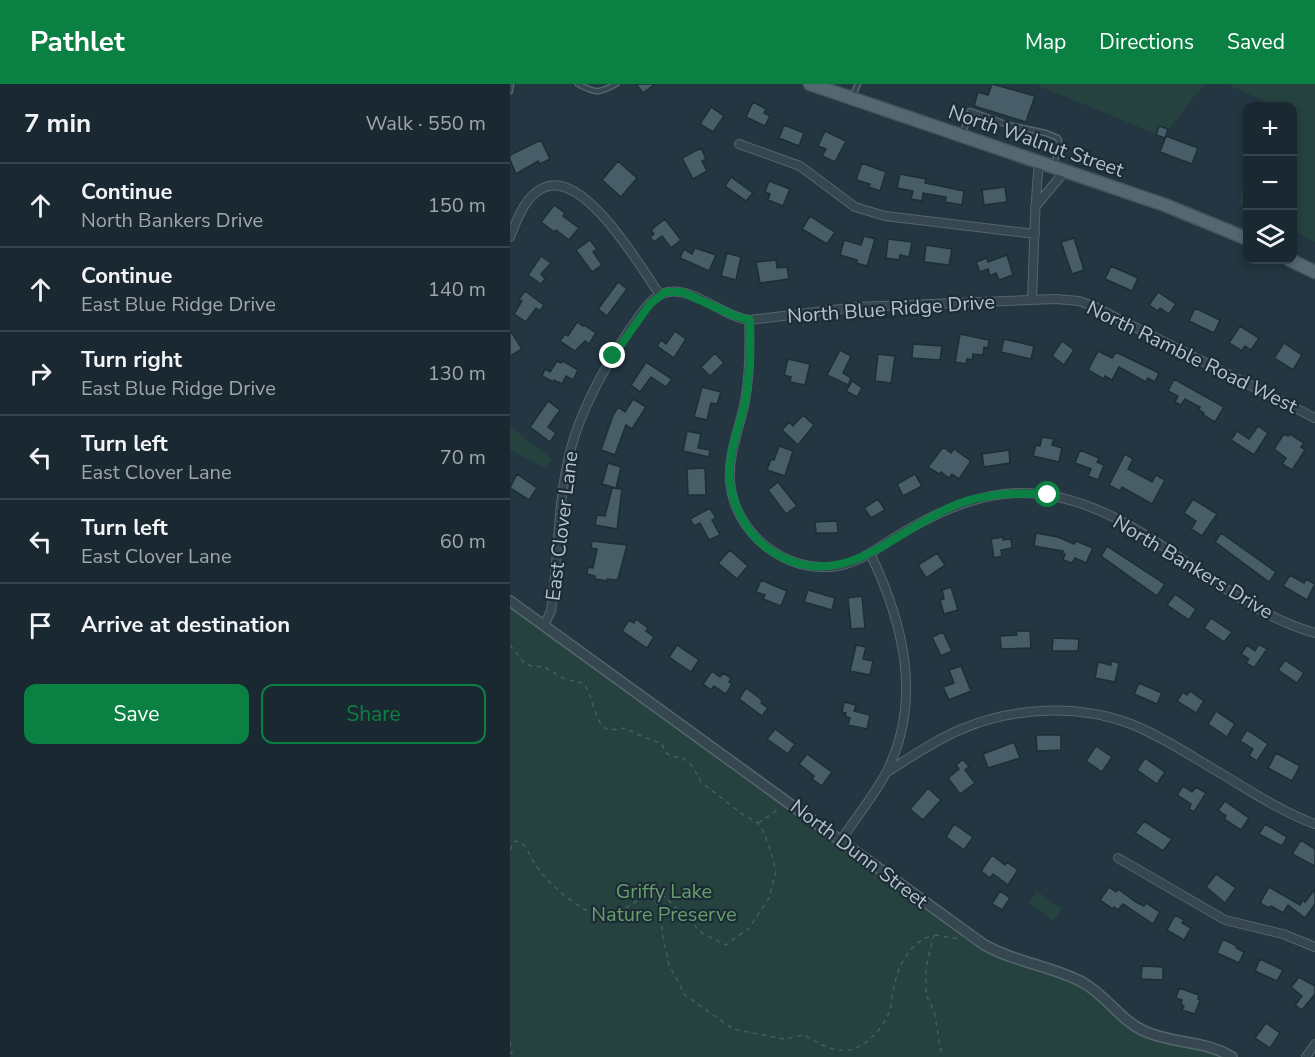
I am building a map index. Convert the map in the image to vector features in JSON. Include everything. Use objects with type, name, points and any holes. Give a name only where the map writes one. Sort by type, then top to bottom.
[{"type":"main road","name":"North Walnut Street","points":[[810,84],[1165,205],[1243,237]]},
{"type":"main road","points":[[1297,263],[1315,272]]},
{"type":"street","points":[[739,144],[800,166],[844,200],[868,213],[1035,234]]},
{"type":"street","points":[[1032,300],[1034,208],[1039,163]]},
{"type":"street","points":[[1034,208],[1058,169]]},
{"type":"street","points":[[510,237],[532,196],[548,186],[566,188],[580,196],[603,216],[660,295],[670,291],[682,292],[735,316],[750,320]]},
{"type":"street","name":"East Clover Lane","points":[[544,625],[551,611],[566,472],[577,430],[589,399],[613,356],[644,310],[660,295]]},
{"type":"street","name":"North Ramble Road West","points":[[1032,300],[1068,299],[1093,306],[1315,418]]},
{"type":"street","name":"North Blue Ridge Drive","points":[[750,320],[857,307],[1032,300]]},
{"type":"street","name":"North Bankers Drive","points":[[750,320],[750,366],[730,468],[731,490],[738,511],[749,531],[776,554],[813,566],[837,566],[870,553],[926,519],[960,503],[1011,494],[1048,495],[1122,521],[1252,605],[1292,626],[1315,633]]},
{"type":"street","points":[[840,840],[887,772],[897,747],[908,684],[895,610],[870,553]]},
{"type":"street","name":"North Dunn Street","points":[[510,601],[979,942],[1004,955],[1068,976],[1089,986],[1144,1031],[1209,1046],[1232,1057]]},
{"type":"street","points":[[887,772],[941,739],[989,720],[1035,712],[1085,713],[1117,719],[1145,730],[1264,799],[1315,824]]},
{"type":"street","points":[[1118,858],[1225,920],[1241,926],[1277,932],[1315,947]]},
{"type":"street","points":[[1305,1057],[1315,1044]]},
{"type":"lane","points":[[510,91],[511,84]]},
{"type":"lane","points":[[578,84],[594,92],[604,91],[616,84]]},
{"type":"lane","points":[[852,98],[858,84]]},
{"type":"lane","points":[[962,137],[970,111],[1008,125],[1046,133],[1058,138],[1060,145],[1058,169]]},
{"type":"path","points":[[510,645],[524,663],[553,670],[565,680],[583,683],[591,695],[600,725],[604,728],[610,730],[626,728],[662,744],[665,752],[671,756],[683,758],[693,767],[701,782],[742,814],[758,823],[764,833],[776,871],[770,898],[750,928],[726,945],[702,933],[663,896],[651,892],[618,912],[597,915],[562,894],[546,880],[523,843],[515,841],[510,850]]},
{"type":"path","points":[[758,823],[790,803]]},
{"type":"path","points":[[647,894],[660,907],[669,965],[685,995],[733,1029],[784,1039],[804,1035],[822,1045],[841,1051],[860,1047],[880,1029],[890,1010],[894,984],[902,960],[922,938],[934,935],[979,942]]},
{"type":"path","points":[[934,935],[926,967],[926,995],[934,1011],[942,1057]]},
{"type":"path","points":[[510,1042],[512,1053],[510,1054]]},
{"type":"green space","points":[[1034,84],[1204,84],[1163,137]]},
{"type":"green space","points":[[1226,84],[1315,84],[1315,242],[1297,233],[1297,102],[1267,102]]},
{"type":"green space","points":[[1243,186],[1243,206],[1238,204]]},
{"type":"green space","points":[[510,426],[552,459],[545,468],[510,450]]},
{"type":"green space","name":"Griffy Lake Nature Preserve","points":[[510,601],[970,936],[1068,976],[1139,1028],[1232,1057],[510,1057]]},
{"type":"green space","points":[[1037,891],[1062,909],[1053,921],[1029,903]]},
{"type":"building","points":[[636,84],[655,84],[643,93]]},
{"type":"building","points":[[992,84],[1035,96],[1026,122],[974,106],[978,92],[988,95]]},
{"type":"building","points":[[753,102],[766,109],[764,113],[770,116],[765,126],[746,117]]},
{"type":"building","points":[[711,107],[724,116],[713,132],[700,124]]},
{"type":"building","points":[[784,125],[804,133],[799,146],[779,138]]},
{"type":"building","points":[[1159,126],[1168,129],[1165,138],[1156,135]]},
{"type":"building","points":[[825,131],[846,141],[835,162],[822,156],[826,149],[818,146]]},
{"type":"building","points":[[1166,136],[1198,148],[1192,164],[1160,152]]},
{"type":"building","points":[[541,140],[550,159],[540,164],[538,161],[516,174],[510,155]]},
{"type":"building","points":[[701,148],[706,159],[702,161],[707,171],[693,179],[682,158]]},
{"type":"building","points":[[618,161],[637,178],[621,197],[602,180]]},
{"type":"building","points":[[862,163],[886,172],[880,191],[869,187],[870,184],[856,180]]},
{"type":"building","points":[[900,174],[926,179],[925,183],[964,191],[962,205],[945,202],[946,197],[923,193],[922,201],[911,199],[913,191],[897,188]]},
{"type":"building","points":[[731,177],[753,193],[746,201],[725,186]]},
{"type":"building","points":[[769,181],[790,189],[783,206],[768,200],[770,194],[765,192]]},
{"type":"building","points":[[1005,187],[1007,202],[984,205],[982,190]]},
{"type":"building","points":[[554,205],[565,213],[563,216],[579,228],[569,240],[541,222]]},
{"type":"building","points":[[810,216],[835,232],[827,244],[802,229]]},
{"type":"building","points":[[665,219],[681,240],[671,248],[662,236],[654,242],[650,237],[654,234],[651,230]]},
{"type":"building","points":[[864,236],[875,239],[867,266],[840,255],[844,240],[861,245]]},
{"type":"building","points":[[1074,238],[1084,270],[1072,274],[1061,242]]},
{"type":"building","points":[[888,239],[912,242],[909,257],[900,255],[899,260],[886,258]]},
{"type":"building","points":[[590,240],[597,249],[593,252],[602,265],[592,272],[576,250]]},
{"type":"building","points":[[926,245],[952,249],[949,265],[924,262]]},
{"type":"building","points":[[695,248],[716,255],[709,271],[680,258],[684,249],[692,254]]},
{"type":"building","points":[[727,253],[741,257],[736,280],[721,276]]},
{"type":"building","points":[[1007,255],[1013,275],[999,280],[996,273],[990,276],[988,269],[980,272],[976,262],[987,258],[988,262]]},
{"type":"building","points":[[541,256],[551,263],[541,274],[545,279],[541,284],[528,275]]},
{"type":"building","points":[[776,260],[777,268],[787,267],[789,279],[760,283],[756,262]]},
{"type":"building","points":[[1111,266],[1138,278],[1132,291],[1105,279]]},
{"type":"building","points":[[618,282],[627,289],[607,316],[598,309]]},
{"type":"building","points":[[525,291],[544,305],[540,311],[536,308],[526,322],[514,314],[522,301],[519,299]]},
{"type":"building","points":[[1158,292],[1176,304],[1169,314],[1149,305]]},
{"type":"building","points":[[1195,308],[1220,320],[1214,333],[1189,321]]},
{"type":"building","points":[[577,322],[596,333],[589,344],[585,341],[575,351],[560,341],[565,334],[568,336]]},
{"type":"building","points":[[1240,326],[1259,338],[1251,350],[1245,346],[1242,351],[1229,343]]},
{"type":"building","points":[[510,330],[522,349],[510,356]]},
{"type":"building","points":[[675,331],[686,339],[674,358],[657,346],[661,340],[666,344]]},
{"type":"building","points":[[960,334],[989,340],[988,348],[984,347],[983,355],[973,354],[972,360],[967,359],[966,364],[955,362]]},
{"type":"building","points":[[1004,339],[1034,346],[1031,359],[1001,352]]},
{"type":"building","points":[[1062,341],[1074,350],[1064,365],[1052,356]]},
{"type":"building","points":[[1284,343],[1302,355],[1293,370],[1274,358]]},
{"type":"building","points":[[913,344],[942,346],[940,360],[912,358]]},
{"type":"building","points":[[840,350],[851,356],[843,373],[851,378],[848,385],[827,375]]},
{"type":"building","points":[[1098,351],[1112,358],[1116,352],[1159,373],[1155,382],[1148,378],[1146,382],[1119,367],[1112,380],[1105,376],[1104,379],[1088,370]]},
{"type":"building","points":[[715,353],[724,363],[710,376],[701,367]]},
{"type":"building","points":[[878,354],[895,356],[891,383],[875,381]]},
{"type":"building","points":[[788,359],[810,364],[805,385],[790,382],[791,377],[784,375]]},
{"type":"building","points":[[557,361],[561,363],[563,361],[578,370],[573,380],[566,376],[562,384],[542,376],[545,369],[550,372]]},
{"type":"building","points":[[646,362],[672,379],[666,387],[651,377],[640,392],[631,385]]},
{"type":"building","points":[[1174,379],[1224,407],[1215,422],[1203,415],[1204,413],[1199,410],[1200,407],[1185,399],[1181,405],[1175,402],[1178,396],[1168,391]]},
{"type":"building","points":[[852,381],[862,388],[857,397],[846,391]]},
{"type":"building","points":[[702,387],[721,392],[717,404],[711,403],[707,420],[694,417]]},
{"type":"building","points":[[633,399],[646,407],[632,429],[626,425],[615,455],[601,450],[618,407],[625,412]]},
{"type":"building","points":[[548,401],[560,410],[548,427],[556,433],[550,442],[530,427]]},
{"type":"building","points":[[803,415],[814,425],[798,445],[782,430],[789,422],[793,426]]},
{"type":"building","points":[[1258,426],[1268,433],[1254,455],[1231,440],[1237,431],[1249,439]]},
{"type":"building","points":[[687,431],[701,434],[698,448],[710,450],[709,457],[683,451]]},
{"type":"building","points":[[1284,434],[1288,436],[1290,434],[1304,443],[1301,447],[1305,450],[1292,470],[1282,464],[1286,458],[1274,449]]},
{"type":"building","points":[[1042,437],[1054,439],[1052,445],[1062,448],[1059,462],[1033,456],[1036,445],[1040,446]]},
{"type":"building","points":[[779,446],[793,451],[785,476],[767,470]]},
{"type":"building","points":[[943,447],[951,453],[954,449],[971,461],[959,479],[952,474],[949,478],[928,467]]},
{"type":"building","points":[[1009,450],[1010,463],[984,467],[982,454]]},
{"type":"building","points":[[1080,450],[1099,458],[1097,462],[1104,465],[1098,480],[1088,476],[1091,469],[1075,463]]},
{"type":"building","points":[[1125,454],[1133,459],[1128,469],[1152,482],[1156,475],[1165,480],[1152,504],[1122,487],[1120,491],[1109,485]]},
{"type":"building","points":[[608,463],[621,467],[616,488],[602,484]]},
{"type":"building","points":[[705,468],[706,495],[688,495],[687,469]]},
{"type":"building","points":[[517,474],[537,488],[529,500],[510,488]]},
{"type":"building","points":[[915,474],[922,486],[903,496],[897,484]]},
{"type":"building","points":[[778,482],[797,506],[786,514],[768,490]]},
{"type":"building","points":[[612,488],[622,489],[617,529],[595,525],[597,515],[605,516]]},
{"type":"building","points":[[878,499],[885,510],[871,518],[864,508]]},
{"type":"building","points":[[1193,499],[1217,514],[1202,536],[1191,529],[1196,521],[1184,513]]},
{"type":"building","points":[[710,508],[716,518],[712,520],[720,535],[709,540],[700,523],[694,526],[690,519]]},
{"type":"building","points":[[837,521],[838,533],[816,533],[815,522]]},
{"type":"building","points":[[1036,533],[1058,537],[1074,544],[1076,541],[1093,548],[1086,563],[1075,558],[1072,563],[1063,560],[1065,554],[1062,553],[1063,551],[1034,546]]},
{"type":"building","points":[[1221,533],[1276,572],[1269,582],[1215,542]]},
{"type":"building","points":[[1003,537],[1003,540],[1011,539],[1012,548],[1001,550],[1002,556],[994,558],[991,539]]},
{"type":"building","points":[[592,541],[627,545],[618,579],[607,579],[607,581],[595,579],[595,576],[587,574],[588,567],[593,568],[597,549],[591,548]]},
{"type":"building","points":[[1107,546],[1165,584],[1157,596],[1101,556]]},
{"type":"building","points":[[730,550],[748,566],[737,579],[718,563]]},
{"type":"building","points":[[937,553],[945,565],[926,578],[918,565]]},
{"type":"building","points":[[1290,575],[1304,583],[1306,579],[1315,584],[1307,600],[1283,586]]},
{"type":"building","points":[[761,580],[787,591],[781,606],[763,599],[765,595],[756,592]]},
{"type":"building","points":[[951,587],[958,610],[944,614],[940,600],[944,599],[942,590]]},
{"type":"building","points":[[808,590],[835,598],[832,610],[804,602]]},
{"type":"building","points":[[1175,594],[1196,609],[1189,620],[1167,605]]},
{"type":"building","points":[[862,596],[865,628],[851,629],[848,598]]},
{"type":"building","points":[[1211,618],[1232,632],[1224,642],[1204,628]]},
{"type":"building","points":[[636,619],[648,628],[646,631],[654,637],[647,648],[622,631],[629,620],[634,623]]},
{"type":"building","points":[[1016,631],[1030,631],[1031,648],[1001,649],[1000,636],[1017,635]]},
{"type":"building","points":[[943,632],[952,651],[941,656],[932,637]]},
{"type":"building","points":[[1053,638],[1079,639],[1078,651],[1052,651]]},
{"type":"building","points":[[1259,644],[1267,649],[1254,668],[1246,663],[1249,659],[1241,654],[1247,645],[1255,651]]},
{"type":"building","points":[[677,645],[699,660],[691,672],[669,657]]},
{"type":"building","points":[[856,645],[866,647],[863,659],[873,661],[870,675],[850,671]]},
{"type":"building","points":[[1285,660],[1304,673],[1297,683],[1278,670]]},
{"type":"building","points":[[1111,661],[1119,663],[1115,682],[1095,678],[1098,662],[1111,665]]},
{"type":"building","points":[[961,666],[971,691],[949,700],[943,687],[954,683],[949,670]]},
{"type":"building","points":[[712,671],[720,677],[723,673],[731,678],[729,682],[732,684],[726,694],[714,686],[711,690],[703,684]]},
{"type":"building","points":[[1139,683],[1162,693],[1157,704],[1134,694]]},
{"type":"building","points":[[746,688],[762,700],[761,703],[768,708],[762,716],[739,699]]},
{"type":"building","points":[[1190,691],[1204,701],[1196,713],[1177,701],[1183,692],[1187,695]]},
{"type":"building","points":[[844,702],[856,705],[854,711],[870,715],[867,729],[848,725],[850,718],[842,712]]},
{"type":"building","points":[[1216,711],[1235,724],[1227,737],[1208,724]]},
{"type":"building","points":[[775,729],[795,744],[788,754],[767,739]]},
{"type":"building","points":[[1247,730],[1268,744],[1257,761],[1249,756],[1253,749],[1240,741]]},
{"type":"building","points":[[1036,735],[1061,735],[1061,750],[1037,751]]},
{"type":"building","points":[[1014,742],[1020,758],[988,768],[983,754]]},
{"type":"building","points":[[1096,746],[1112,757],[1102,772],[1086,761]]},
{"type":"building","points":[[1276,753],[1300,766],[1292,781],[1268,768]]},
{"type":"building","points":[[807,754],[832,772],[822,786],[812,779],[814,776],[799,764]]},
{"type":"building","points":[[1145,758],[1165,772],[1157,784],[1137,770]]},
{"type":"building","points":[[963,759],[969,767],[965,770],[975,783],[960,794],[948,778],[959,769],[956,765]]},
{"type":"building","points":[[1183,786],[1192,792],[1196,787],[1206,793],[1194,812],[1189,809],[1191,804],[1177,795]]},
{"type":"building","points":[[928,788],[941,800],[923,820],[910,809]]},
{"type":"building","points":[[1225,801],[1249,818],[1241,830],[1224,819],[1226,816],[1218,810]]},
{"type":"building","points":[[1144,821],[1172,839],[1163,851],[1135,833]]},
{"type":"building","points":[[954,824],[973,837],[964,850],[946,837]]},
{"type":"building","points":[[1265,824],[1287,837],[1282,846],[1259,834]]},
{"type":"building","points":[[1301,840],[1315,849],[1315,866],[1292,854]]},
{"type":"building","points":[[992,855],[1005,865],[1007,862],[1018,870],[1008,885],[993,874],[990,878],[981,871]]},
{"type":"building","points":[[1216,874],[1236,888],[1225,903],[1206,887]]},
{"type":"building","points":[[1109,887],[1116,892],[1118,889],[1136,902],[1144,906],[1146,903],[1160,912],[1153,924],[1123,904],[1118,910],[1100,900]]},
{"type":"building","points":[[1269,887],[1300,905],[1315,889],[1315,904],[1305,918],[1288,905],[1283,913],[1271,906],[1269,908],[1260,903]]},
{"type":"building","points":[[1000,891],[1010,898],[1002,910],[992,904]]},
{"type":"building","points":[[1175,915],[1191,928],[1184,940],[1167,930]]},
{"type":"building","points":[[1223,939],[1244,952],[1239,963],[1217,953]]},
{"type":"building","points":[[1260,959],[1283,970],[1277,981],[1255,971]]},
{"type":"building","points":[[1142,966],[1163,967],[1163,980],[1141,979]]},
{"type":"building","points":[[1299,977],[1315,986],[1315,994],[1302,1010],[1295,1005],[1302,996],[1291,987]]},
{"type":"building","points":[[1179,988],[1199,995],[1200,1000],[1195,1014],[1182,1010],[1184,1006],[1181,1004],[1182,1000],[1176,998]]},
{"type":"building","points":[[1266,1023],[1280,1033],[1270,1048],[1255,1038]]},
{"type":"route","points":[[613,356],[653,300],[665,292],[682,292],[742,319],[750,320],[750,366],[745,401],[732,452],[731,490],[738,511],[749,531],[758,541],[776,554],[800,563],[825,567],[850,563],[943,510],[974,499],[1011,494],[1048,495]]}]
